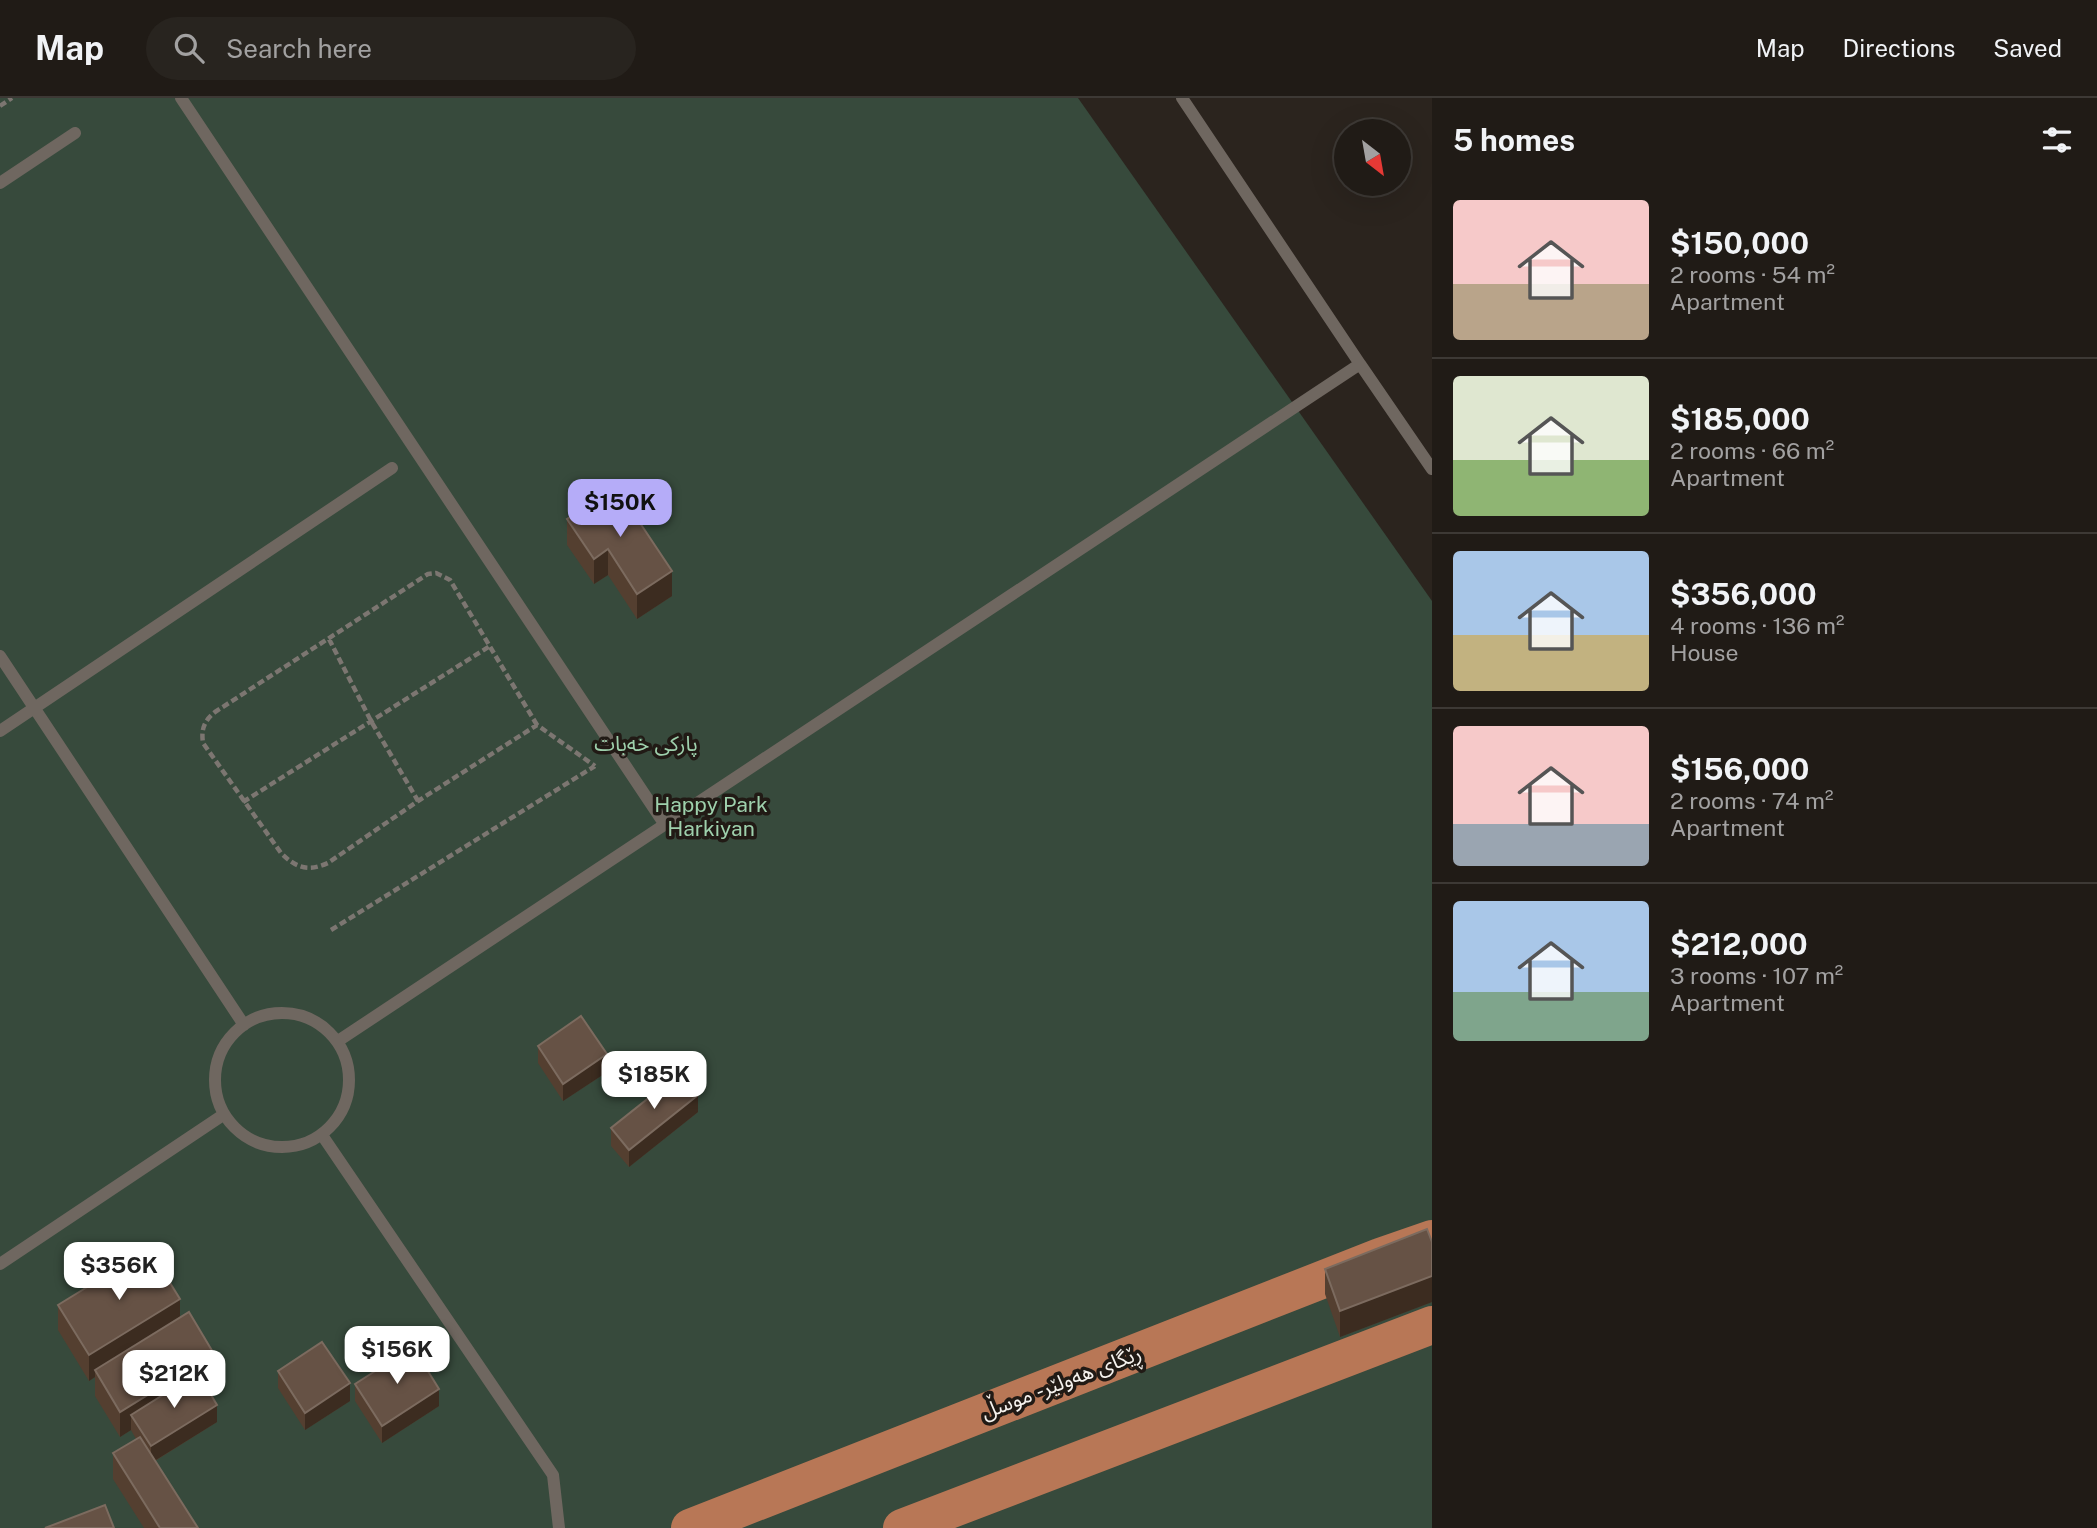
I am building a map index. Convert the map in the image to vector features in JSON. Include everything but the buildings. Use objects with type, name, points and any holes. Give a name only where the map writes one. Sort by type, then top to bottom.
[{"type":"highway","name":"ڕێگای هەولێر - موسڵ","points":[[690,1528],[1432,1239]]},
{"type":"highway","points":[[902,1528],[1432,1325]]},
{"type":"lane","points":[[181,98],[665,825]]},
{"type":"lane","points":[[1182,98],[1432,469]]},
{"type":"lane","points":[[0,183],[75,133]]},
{"type":"lane","points":[[338,1041],[1360,364]]},
{"type":"lane","points":[[0,731],[392,468]]},
{"type":"lane","points":[[0,656],[244,1025]]},
{"type":"lane","points":[[295,1013],[319,1023],[338,1041],[349,1065],[349,1092],[340,1116],[322,1135],[296,1147],[268,1147],[242,1136],[223,1115],[215,1091],[215,1066],[226,1042],[244,1025],[268,1014],[295,1013]]},
{"type":"lane","points":[[0,1264],[223,1115]]},
{"type":"lane","points":[[322,1135],[553,1475],[559,1528]]},
{"type":"path","points":[[0,106],[12,98]]},
{"type":"path","points":[[537,725],[418,801],[328,863],[305,869],[292,864],[281,853],[243,802],[203,743],[202,728],[207,719],[429,574],[436,573],[450,580],[537,725],[595,765]]},
{"type":"path","points":[[329,639],[371,721],[418,801]]},
{"type":"path","points":[[243,802],[490,646]]},
{"type":"path","points":[[331,930],[616,752]]},
{"type":"green space","name":"پارکی خەبات","points":[[0,98],[1078,98],[1432,601],[1432,1528],[0,1528]]},
{"type":"park label","name":"Happy Park Harkiyan","points":[[711,816]]}]
